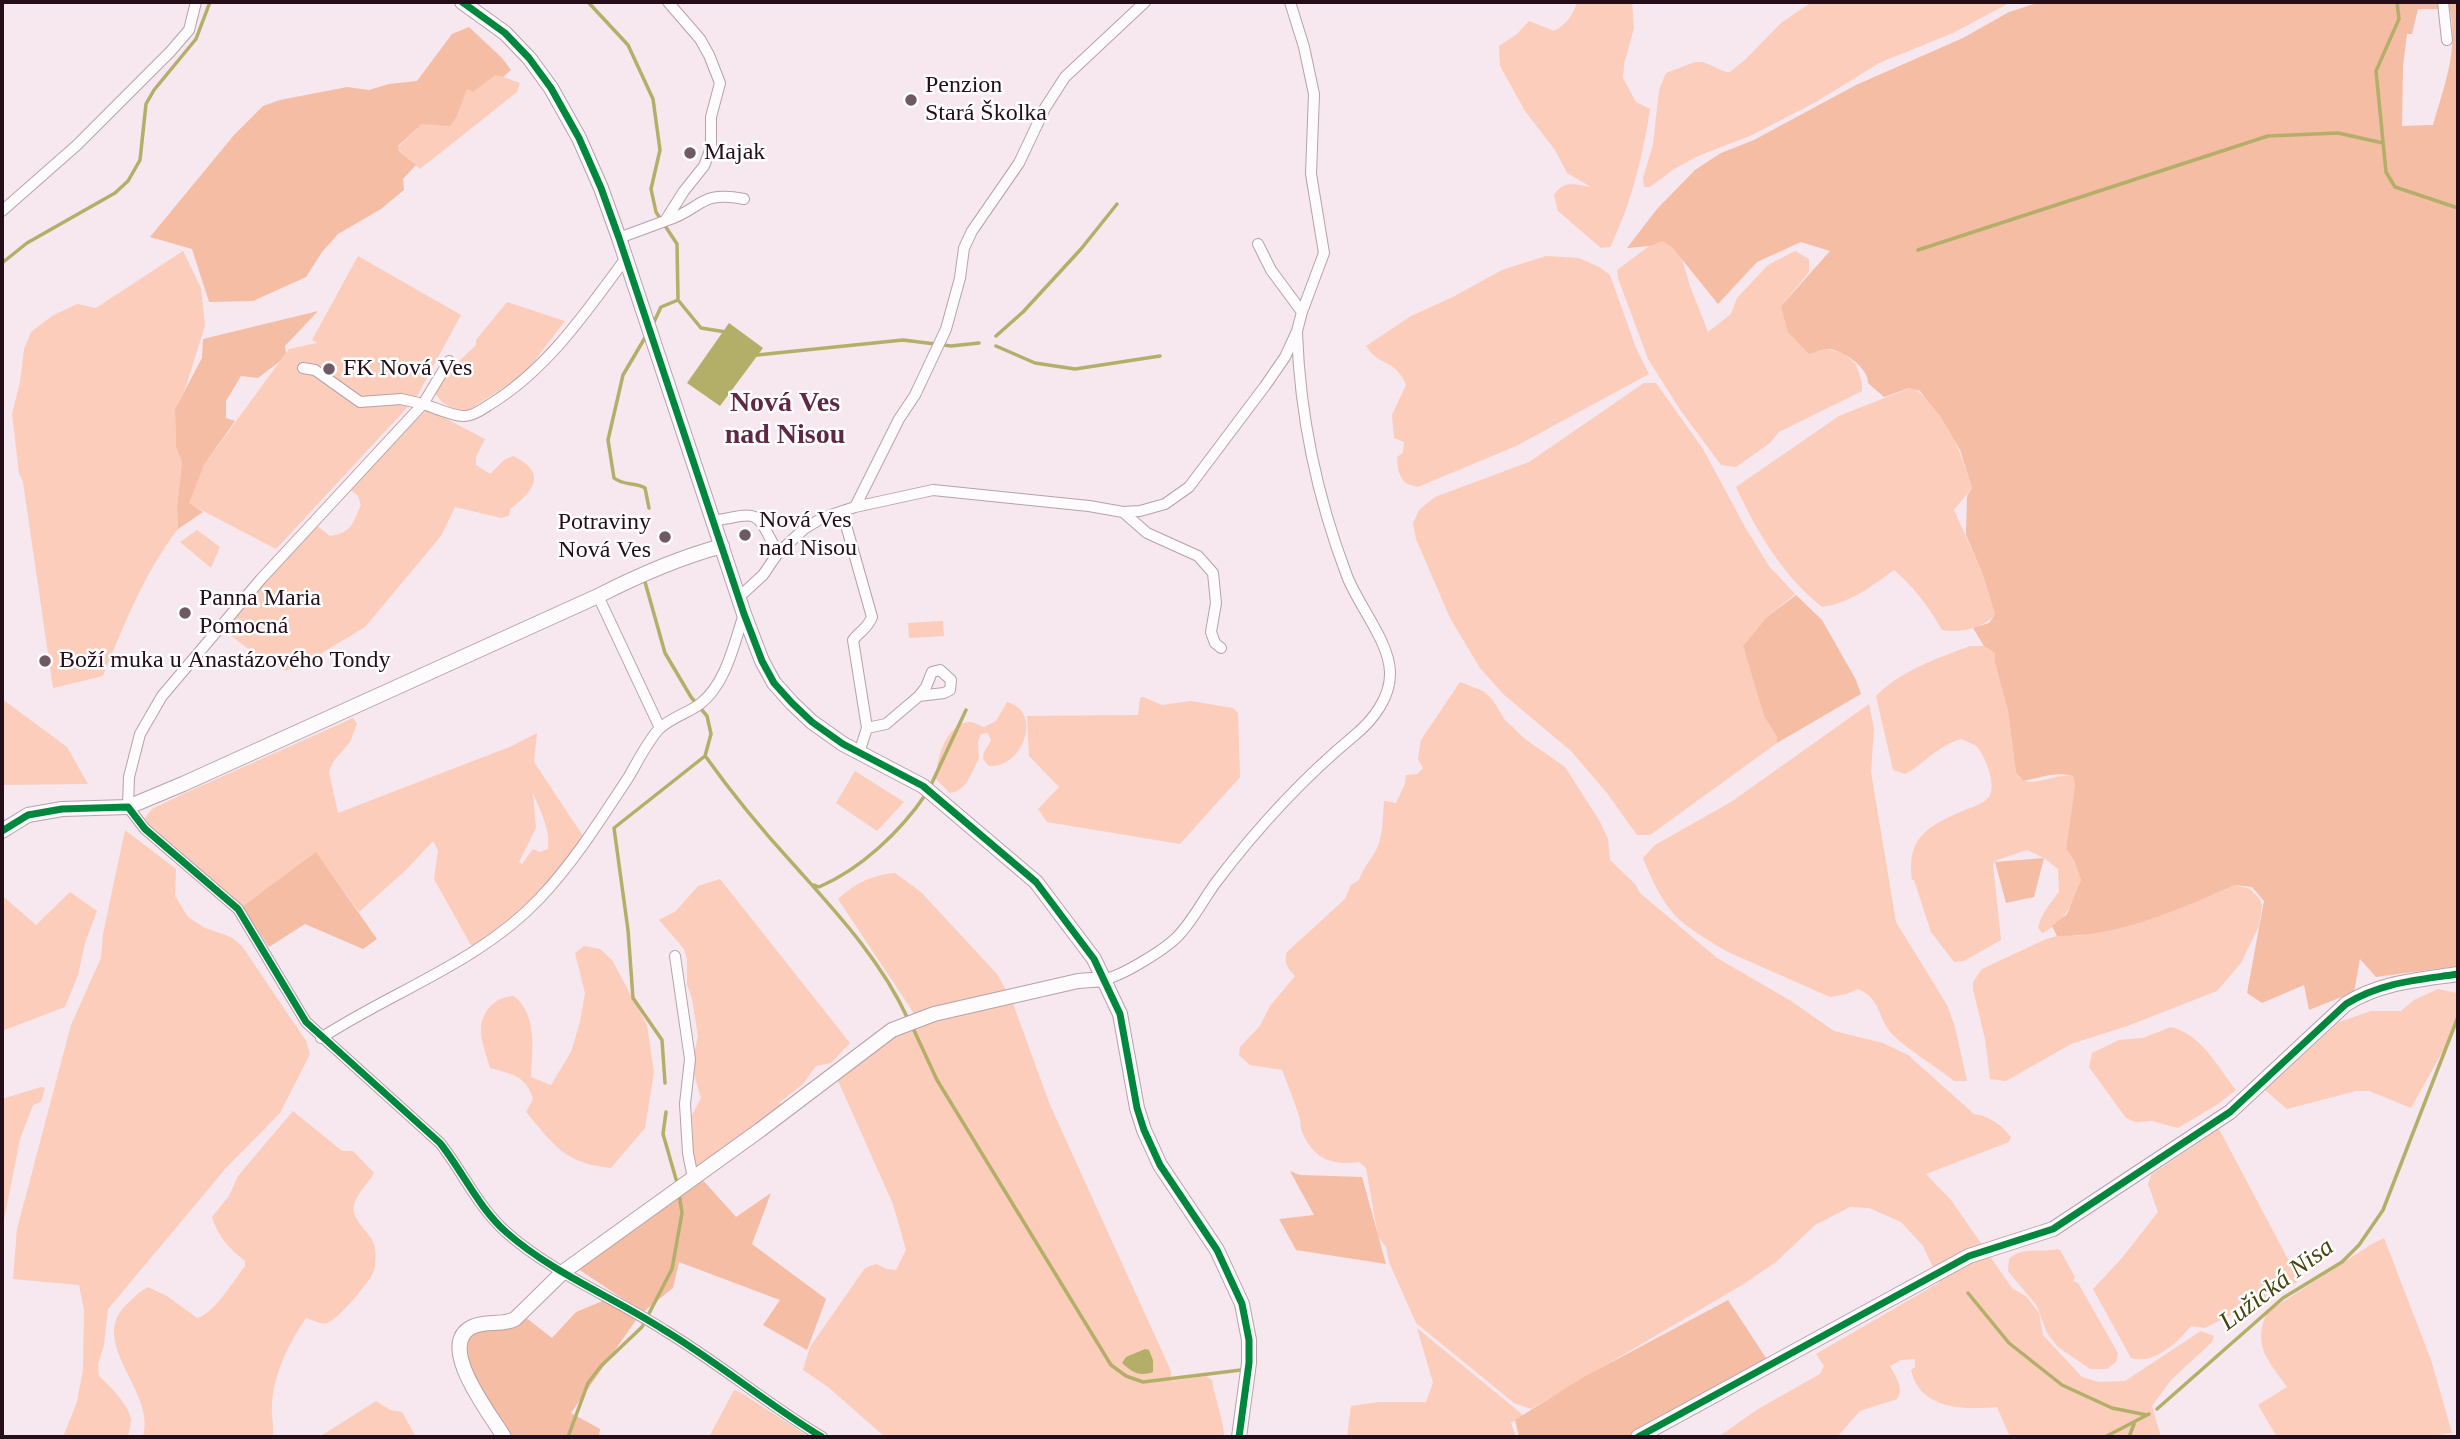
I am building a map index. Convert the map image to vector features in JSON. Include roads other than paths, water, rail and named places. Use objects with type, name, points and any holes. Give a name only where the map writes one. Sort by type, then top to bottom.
[{"type":"street","points":[[2,211],[77,145],[170,52],[189,30],[196,2]]},
{"type":"street","points":[[462,2],[505,33],[529,58],[551,88],[579,138],[601,188],[626,258],[744,614],[762,661],[774,683],[812,722],[859,753],[923,786],[1036,882],[1094,959],[1105,979],[1120,1014],[1137,1108],[1144,1130],[1164,1172],[1217,1250],[1242,1304],[1249,1340],[1249,1363],[1239,1437]]},
{"type":"street","points":[[666,221],[707,159],[711,148],[711,117],[720,83],[709,55],[699,39],[668,2]]},
{"type":"street","points":[[855,507],[899,419],[915,395],[946,329],[960,278],[964,248],[972,231],[1019,163],[1045,108],[1065,77],[1145,2]]},
{"type":"street","points":[[739,597],[763,575],[778,553],[804,529],[822,518],[855,507],[933,490],[1123,512],[1140,511],[1165,504],[1189,487],[1285,357],[1297,331],[1301,312],[1324,253],[1311,174],[1314,94],[1304,47],[1290,2]]},
{"type":"street","points":[[2443,2],[2447,40]]},
{"type":"street","points":[[619,238],[676,218],[695,204],[714,196],[744,199]]},
{"type":"street","points":[[1258,244],[1271,270],[1301,312]]},
{"type":"street","points":[[303,368],[315,370],[360,402],[401,399],[464,416],[478,411],[507,393],[531,374],[569,336],[626,258]]},
{"type":"street","points":[[504,1437],[468,1378],[457,1347],[469,1328],[489,1323],[508,1323],[515,1319],[563,1272],[892,1030],[934,1014],[1078,981],[1118,976],[1177,937],[1217,880],[1289,795],[1320,764],[1369,723],[1384,699],[1390,671],[1383,646],[1347,577],[1320,495],[1310,455],[1298,361],[1297,331]]},
{"type":"street","points":[[1285,357],[1298,361]]},
{"type":"street","points":[[449,361],[423,404],[261,579],[162,696],[140,734],[129,777],[128,807],[145,829],[238,909],[306,1022],[440,1143],[458,1166],[485,1210],[507,1233],[563,1272],[625,1305],[711,1358],[788,1416],[822,1437]]},
{"type":"street","points":[[842,511],[872,617],[869,626],[853,640],[867,728],[859,753]]},
{"type":"street","points":[[1123,512],[1147,533],[1198,556],[1213,573],[1216,603],[1211,632],[1214,643],[1222,648]]},
{"type":"street","points":[[713,521],[749,513],[759,518],[778,553]]},
{"type":"street","points":[[2,831],[27,815],[61,809],[128,807],[644,573],[683,556],[722,546]]},
{"type":"street","points":[[598,596],[660,728]]},
{"type":"street","points":[[321,1038],[356,1015],[453,964],[508,928],[539,899],[576,854],[660,728],[710,695],[723,672],[744,614]]},
{"type":"street","points":[[867,728],[886,724],[919,696]]},
{"type":"street","points":[[675,956],[690,1059],[685,1104],[688,1153],[693,1178]]},
{"type":"street","points":[[1638,1437],[1969,1256],[2053,1228],[2230,1112],[2346,1004],[2364,992],[2385,985],[2458,974]]},
{"type":"waterway","points":[[2,263],[27,243],[115,193],[128,181],[140,160],[146,104],[154,90],[196,39],[210,2]]},
{"type":"waterway","points":[[588,2],[628,45],[653,99],[660,150],[651,189],[656,212],[677,244],[678,300],[661,307],[653,324]]},
{"type":"waterway","name":"Lužická Nisa","points":[[2397,2],[2399,19],[2376,71],[2386,172],[2395,187],[2458,208]]},
{"type":"waterway","points":[[1918,250],[2268,136],[2338,133],[2383,143]]},
{"type":"waterway","points":[[996,336],[1023,312],[1081,249],[1117,204]]},
{"type":"waterway","points":[[678,300],[701,328],[726,332]]},
{"type":"waterway","points":[[646,336],[623,375],[608,440],[614,478],[645,488],[649,508]]},
{"type":"waterway","points":[[757,355],[903,340],[951,346],[979,343]]},
{"type":"waterway","points":[[996,346],[1035,363],[1075,369],[1160,356]]},
{"type":"waterway","points":[[645,582],[665,653],[691,697],[707,716],[711,734],[705,756],[614,828],[628,930],[633,998],[662,1040],[665,1083]]},
{"type":"waterway","points":[[930,787],[966,710]]},
{"type":"waterway","points":[[706,757],[759,825],[857,938],[885,977],[908,1019]]},
{"type":"waterway","points":[[814,885],[819,887],[864,860],[892,835],[926,794]]},
{"type":"waterway","name":"Lužická Nisa","points":[[2157,1409],[2283,1298],[2342,1262],[2359,1245],[2383,1210],[2458,1017]]},
{"type":"waterway","points":[[912,1026],[937,1080],[1111,1365],[1126,1376],[1143,1382],[1241,1370]]},
{"type":"waterway","points":[[666,1112],[663,1134],[678,1186]]},
{"type":"waterway","points":[[568,1437],[588,1383],[601,1366],[642,1327],[672,1269],[682,1213],[679,1193]]},
{"type":"waterway","points":[[1968,1293],[2009,1343],[2062,1385],[2112,1408],[2147,1415]]},
{"type":"waterway","name":"Lužická Nisa","points":[[2105,1437],[2149,1414]]},
{"type":"waterway","points":[[2129,1437],[2134,1424]]},
{"type":"place","name":"Penzion Stará Školka","points":[[911,100]]},
{"type":"place","name":"Majak","points":[[690,153]]},
{"type":"place","name":"FK Nová Ves","points":[[329,369]]},
{"type":"place","name":"Nová Ves nad Nisou","points":[[745,535]]},
{"type":"place","name":"Potraviny Nová Ves","points":[[665,537]]},
{"type":"place","name":"Panna Maria Pomocná","points":[[185,613]]},
{"type":"place","name":"Boží muka u Anastázového Tondy","points":[[45,661]]},
{"type":"district","name":"Nová Ves nad Nisou","points":[[785,420]]}]
